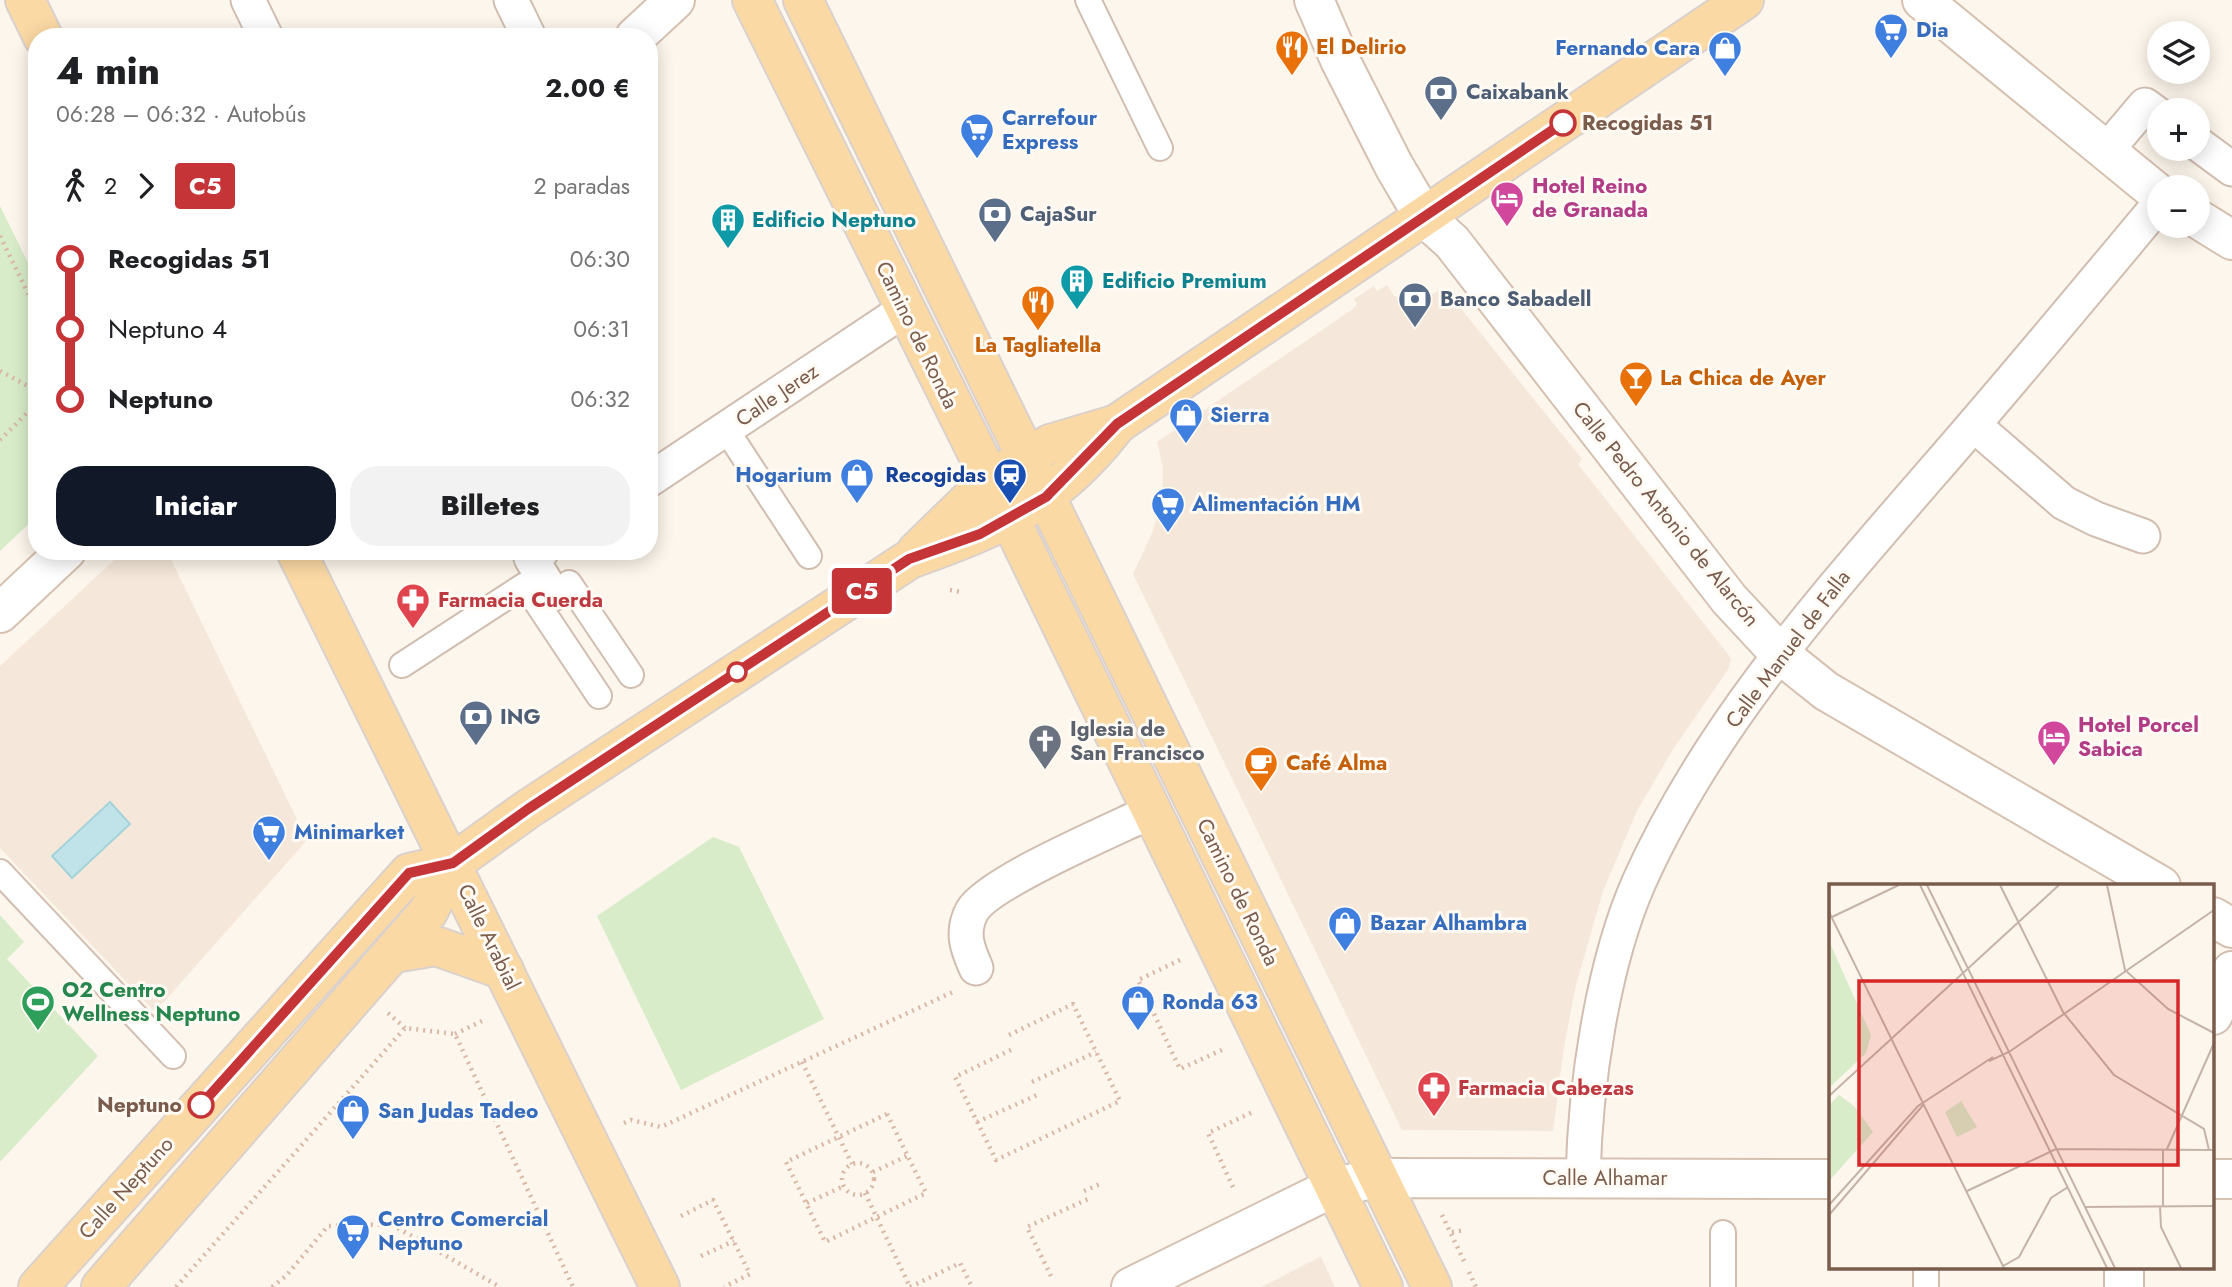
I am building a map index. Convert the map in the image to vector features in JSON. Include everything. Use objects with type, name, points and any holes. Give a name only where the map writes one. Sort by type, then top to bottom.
[{"type":"main road","points":[[25,0],[39,28]]},
{"type":"main road","points":[[645,28],[676,0]]},
{"type":"main road","name":"Camino de Ronda","points":[[752,0],[1010,519],[1383,1287]]},
{"type":"main road","name":"Camino de Ronda","points":[[803,0],[1432,1287]]},
{"type":"main road","points":[[418,793],[418,831],[409,873],[453,863],[528,809],[909,559],[989,481],[1050,444],[1100,429],[1424,217],[1744,0]]},
{"type":"main road","points":[[1922,0],[2147,184]]},
{"type":"main road","name":"Calle Pedro Antonio de Alarcón","points":[[1324,7],[1340,60],[1394,166],[1424,217],[1452,242],[1729,599],[1781,654],[1826,691],[2158,884]]},
{"type":"main road","points":[[2210,226],[2232,240]]},
{"type":"main road","points":[[998,397],[1100,429]]},
{"type":"main road","points":[[909,559],[980,534],[1046,497],[1100,429]]},
{"type":"main road","points":[[0,612],[56,560]]},
{"type":"main road","name":"Calle Arabial","points":[[301,560],[453,863],[660,1287]]},
{"type":"main road","points":[[101,1287],[394,953],[428,912],[453,863]]},
{"type":"main road","name":"Calle Neptuno","points":[[38,1287],[409,873]]},
{"type":"main road","points":[[2214,918],[2232,929]]},
{"type":"main road","points":[[394,953],[436,946],[504,970]]},
{"type":"main road","points":[[2214,1013],[2232,971]]},
{"type":"main road","name":"Calle Alhamar","points":[[1131,1287],[1334,1187],[1378,1178],[1829,1178]]},
{"type":"main road","points":[[2214,1179],[2232,1179]]},
{"type":"street","points":[[248,0],[262,28]]},
{"type":"street","points":[[511,0],[525,28]]},
{"type":"street","points":[[1088,0],[1160,148]]},
{"type":"street","points":[[2106,151],[2145,105],[2147,106]]},
{"type":"street","points":[[2210,153],[2232,169]]},
{"type":"street","name":"Calle Manuel de Falla","points":[[1583,1178],[1587,1114],[1609,973],[1638,884],[1685,790],[1812,611],[2147,218]]},
{"type":"street","name":"Calle Jerez","points":[[658,474],[904,310]]},
{"type":"street","points":[[1973,425],[2064,503],[2096,519],[2143,536]]},
{"type":"street","points":[[729,434],[809,556]]},
{"type":"street","points":[[532,560],[599,696]]},
{"type":"street","points":[[402,665],[546,591]]},
{"type":"street","points":[[546,591],[631,675]]},
{"type":"street","points":[[967,979],[964,941],[972,911],[997,887],[1152,811]]},
{"type":"street","points":[[0,872],[173,1056]]},
{"type":"street","points":[[1723,1233],[1723,1287]]},
{"type":"path","points":[[0,236],[28,294]]},
{"type":"path","points":[[0,371],[28,386]]},
{"type":"path","points":[[0,440],[28,411]]},
{"type":"path","points":[[950,590],[961,592]]},
{"type":"path","points":[[1180,960],[1138,980],[1180,1069],[1224,1049]]},
{"type":"path","points":[[624,1123],[631,1120],[661,1127],[802,1062],[967,979]]},
{"type":"path","points":[[1009,1035],[1073,1004],[1120,1101],[996,1160],[956,1077],[1015,1048]]},
{"type":"path","points":[[379,1006],[405,1028],[455,1034],[484,1020]]},
{"type":"path","points":[[176,1287],[405,1028]]},
{"type":"path","points":[[455,1034],[573,1287]]},
{"type":"path","points":[[1032,1082],[1096,1052]]},
{"type":"path","points":[[802,1062],[852,1164]]},
{"type":"path","points":[[978,1122],[1037,1095]]},
{"type":"path","points":[[1233,1187],[1208,1133],[1255,1111]]},
{"type":"path","points":[[887,1114],[926,1193],[825,1242],[786,1161],[838,1137],[887,1114]]},
{"type":"path","points":[[873,1172],[907,1156]]},
{"type":"path","points":[[861,1163],[873,1172],[874,1182],[865,1193],[855,1194],[844,1185],[843,1176],[852,1164],[861,1163]]},
{"type":"path","points":[[1423,1178],[1452,1232],[1476,1287]]},
{"type":"path","points":[[1084,1191],[1100,1184]]},
{"type":"path","points":[[807,1203],[844,1185]]},
{"type":"path","points":[[865,1193],[910,1287],[960,1263],[972,1287]]},
{"type":"path","points":[[1051,1276],[1027,1227],[1088,1199]]},
{"type":"path","points":[[681,1216],[713,1200],[750,1274],[724,1287]]},
{"type":"path","points":[[272,1287],[286,1276],[328,1226],[391,1224],[500,1287]]},
{"type":"path","points":[[352,1226],[352,1251]]},
{"type":"path","points":[[1443,1233],[1465,1230]]},
{"type":"path","points":[[701,1256],[734,1241]]},
{"type":"shaded area","points":[[1387,285],[1394,296],[1399,297],[1412,291],[1418,292],[1424,299],[1439,290],[1445,298],[1450,295],[1582,459],[1578,464],[1731,658],[1729,668],[1672,751],[1637,811],[1603,891],[1576,985],[1564,1047],[1553,1131],[1402,1130],[1133,574],[1153,531],[1162,500],[1163,468],[1157,442],[1353,309],[1357,304],[1354,299],[1374,286],[1377,291]]},
{"type":"shaded area","points":[[114,560],[171,560],[307,840],[155,1012],[0,848],[0,666]]},
{"type":"shaded area","points":[[1320,1257],[1335,1287],[1261,1287]]},
{"type":"green space","points":[[0,206],[28,263],[28,525],[0,551]]},
{"type":"green space","points":[[713,837],[739,847],[824,1019],[681,1090],[597,916]]},
{"type":"green space","name":"O2 Centro Wellness Neptuno","points":[[0,915],[24,942],[7,959],[98,1056],[0,1162]]},
{"type":"water","points":[[110,802],[130,824],[72,878],[52,856]]},
{"type":"bus line","name":"C5","points":[[201,1105],[409,873],[453,863],[528,809],[909,559],[980,534],[1046,497],[1107,438],[1117,424],[1563,123]]},
{"type":"place","name":"Dia","points":[[1891,60]]},
{"type":"place","name":"El Delirio","points":[[1292,77]]},
{"type":"place","name":"Fernando Cara","points":[[1725,78]]},
{"type":"place","name":"Caixabank","points":[[1441,122]]},
{"type":"place","name":"Recogidas 51","points":[[1563,123]]},
{"type":"place","name":"Carrefour Express","points":[[977,160]]},
{"type":"place","name":"Hotel Reino de Granada","points":[[1507,228]]},
{"type":"place","name":"CajaSur","points":[[995,244]]},
{"type":"place","name":"Edificio Neptuno","points":[[728,250]]},
{"type":"place","name":"Edificio Premium","points":[[1077,311]]},
{"type":"place","name":"Banco Sabadell","points":[[1415,329]]},
{"type":"place","name":"La Tagliatella","points":[[1038,332]]},
{"type":"place","name":"La Chica de Ayer","points":[[1636,408]]},
{"type":"place","name":"Sierra","points":[[1186,445]]},
{"type":"place","name":"Hogarium","points":[[857,505]]},
{"type":"place","name":"Recogidas","points":[[1010,505]]},
{"type":"place","name":"Alimentación HM","points":[[1168,534]]},
{"type":"place","name":"Farmacia Cuerda","points":[[413,630]]},
{"type":"place","name":"ING","points":[[476,747]]},
{"type":"place","name":"Hotel Porcel Sabica","points":[[2054,767]]},
{"type":"place","name":"Iglesia de San Francisco","points":[[1045,771]]},
{"type":"place","name":"Café Alma","points":[[1261,793]]},
{"type":"place","name":"Minimarket","points":[[269,862]]},
{"type":"place","name":"Bazar Alhambra","points":[[1345,953]]},
{"type":"place","name":"O2 Centro Wellness Neptuno","points":[[38,1032]]},
{"type":"place","name":"Ronda 63","points":[[1138,1032]]},
{"type":"place","name":"Neptuno","points":[[201,1105]]},
{"type":"place","name":"Farmacia Cabezas","points":[[1434,1118]]},
{"type":"place","name":"San Judas Tadeo","points":[[353,1141]]},
{"type":"place","name":"Centro Comercial Neptuno","points":[[353,1261]]}]
